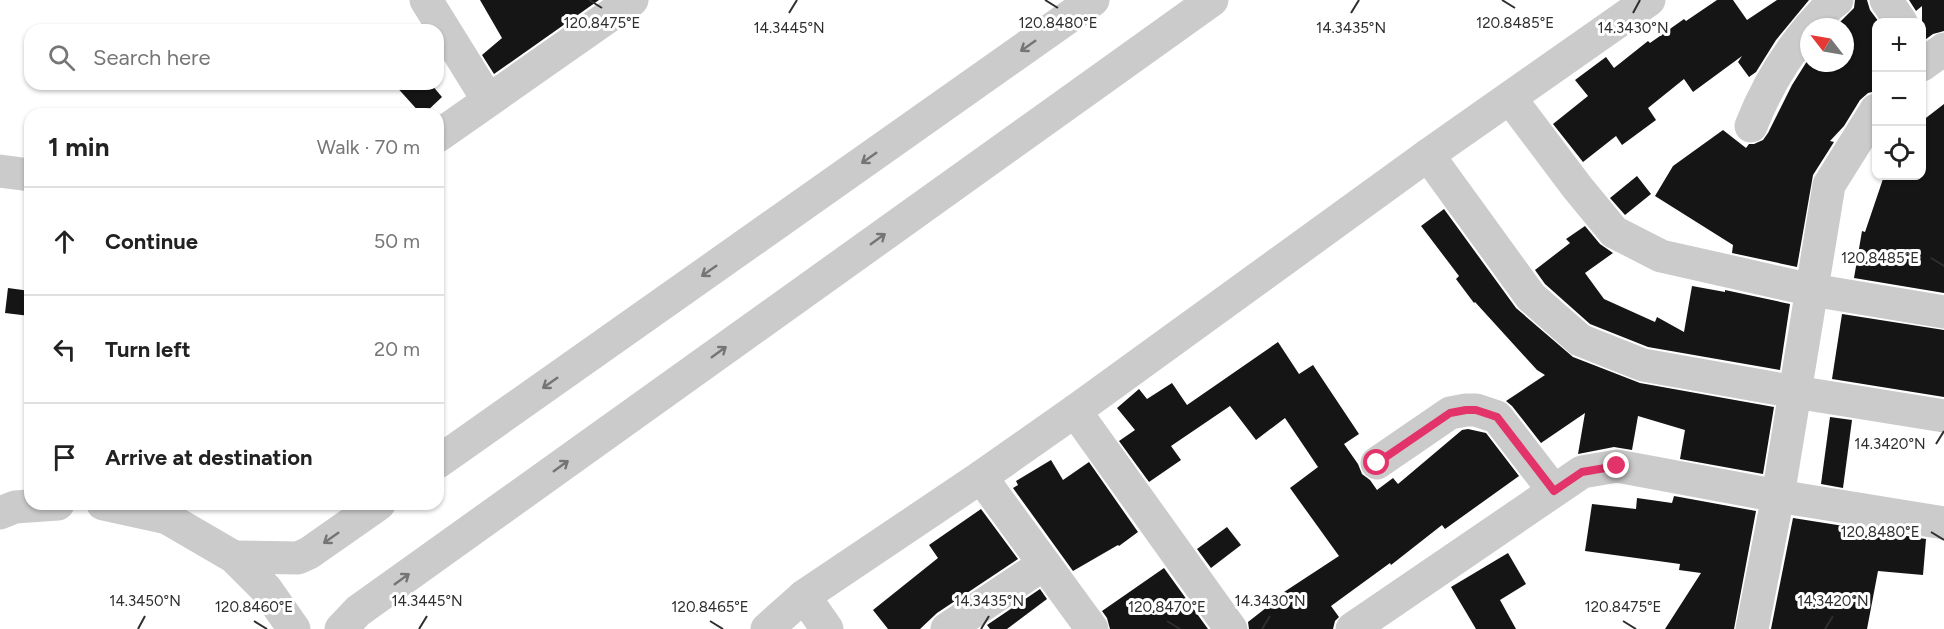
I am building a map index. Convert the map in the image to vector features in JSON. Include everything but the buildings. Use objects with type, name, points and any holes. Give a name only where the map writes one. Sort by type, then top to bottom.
[{"type":"street","points":[[444,132],[632,0]]},
{"type":"street","points":[[444,458],[1093,0]]},
{"type":"street","points":[[341,629],[367,604],[1212,0]]},
{"type":"street","points":[[767,629],[804,596],[1075,411],[1428,155],[1649,0]]},
{"type":"street","points":[[1819,18],[1837,0]]},
{"type":"street","points":[[1886,0],[1898,18]]},
{"type":"street","points":[[436,4],[489,100]]},
{"type":"street","points":[[1750,126],[1769,85],[1782,63],[1800,40]]},
{"type":"street","points":[[1510,98],[1614,232],[1661,256],[1812,290],[1944,312]]},
{"type":"street","points":[[1752,629],[1778,496],[1829,185],[1872,116]]},
{"type":"street","points":[[1428,155],[1531,297],[1580,340],[1643,365],[1944,416]]},
{"type":"street","points":[[0,171],[24,174]]},
{"type":"street","points":[[1377,463],[1450,413],[1476,410],[1497,417],[1554,491]]},
{"type":"street","points":[[1075,411],[1231,629]]},
{"type":"street","points":[[1352,629],[1582,472],[1617,466],[1778,496],[1944,523]]},
{"type":"street","points":[[981,477],[1092,629]]},
{"type":"street","points":[[0,513],[24,506]]},
{"type":"street","points":[[130,510],[167,518],[234,557],[266,589],[294,629]]},
{"type":"street","points":[[234,557],[298,558],[309,553],[370,510]]},
{"type":"street","points":[[946,629],[1044,564]]},
{"type":"street","points":[[804,596],[827,629]]},
{"type":"route","points":[[1377,463],[1450,413],[1476,410],[1497,417],[1554,491],[1582,472],[1617,466]]}]
